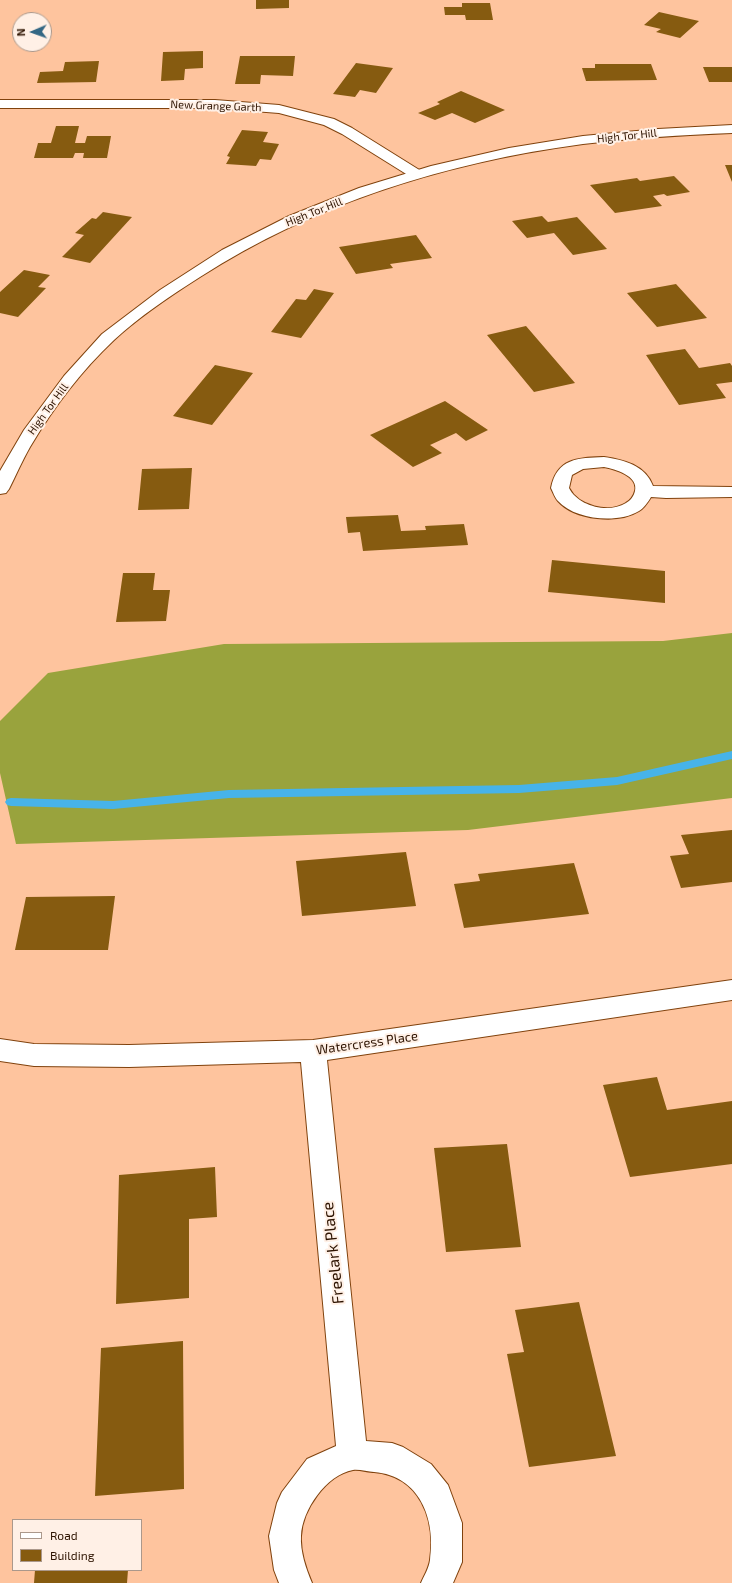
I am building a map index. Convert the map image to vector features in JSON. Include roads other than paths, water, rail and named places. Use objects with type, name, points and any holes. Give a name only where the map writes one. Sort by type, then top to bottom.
[{"type":"street","name":"New Grange Garth","points":[[0,104],[215,104],[279,109],[323,120],[347,131],[416,174]]},
{"type":"street","name":"High Tor Hill","points":[[0,489],[24,443],[60,391],[102,343],[146,307],[186,278],[240,245],[292,220],[355,195],[416,174],[502,154],[560,143],[664,132],[732,129]]},
{"type":"street","points":[[645,491],[666,493],[732,492]]},
{"type":"street","name":"Watercress Place","points":[[0,1050],[34,1055],[128,1056],[313,1051],[732,990]]},
{"type":"street","name":"Freelark Place","points":[[313,1051],[352,1455]]},
{"type":"street","points":[[296,1583],[290,1570],[285,1536],[293,1503],[318,1470],[352,1455],[392,1458],[420,1474],[436,1496],[446,1523],[446,1562],[437,1583]]},
{"type":"waterway","points":[[11,802],[113,805],[229,794],[519,789],[617,781],[732,755]]}]
